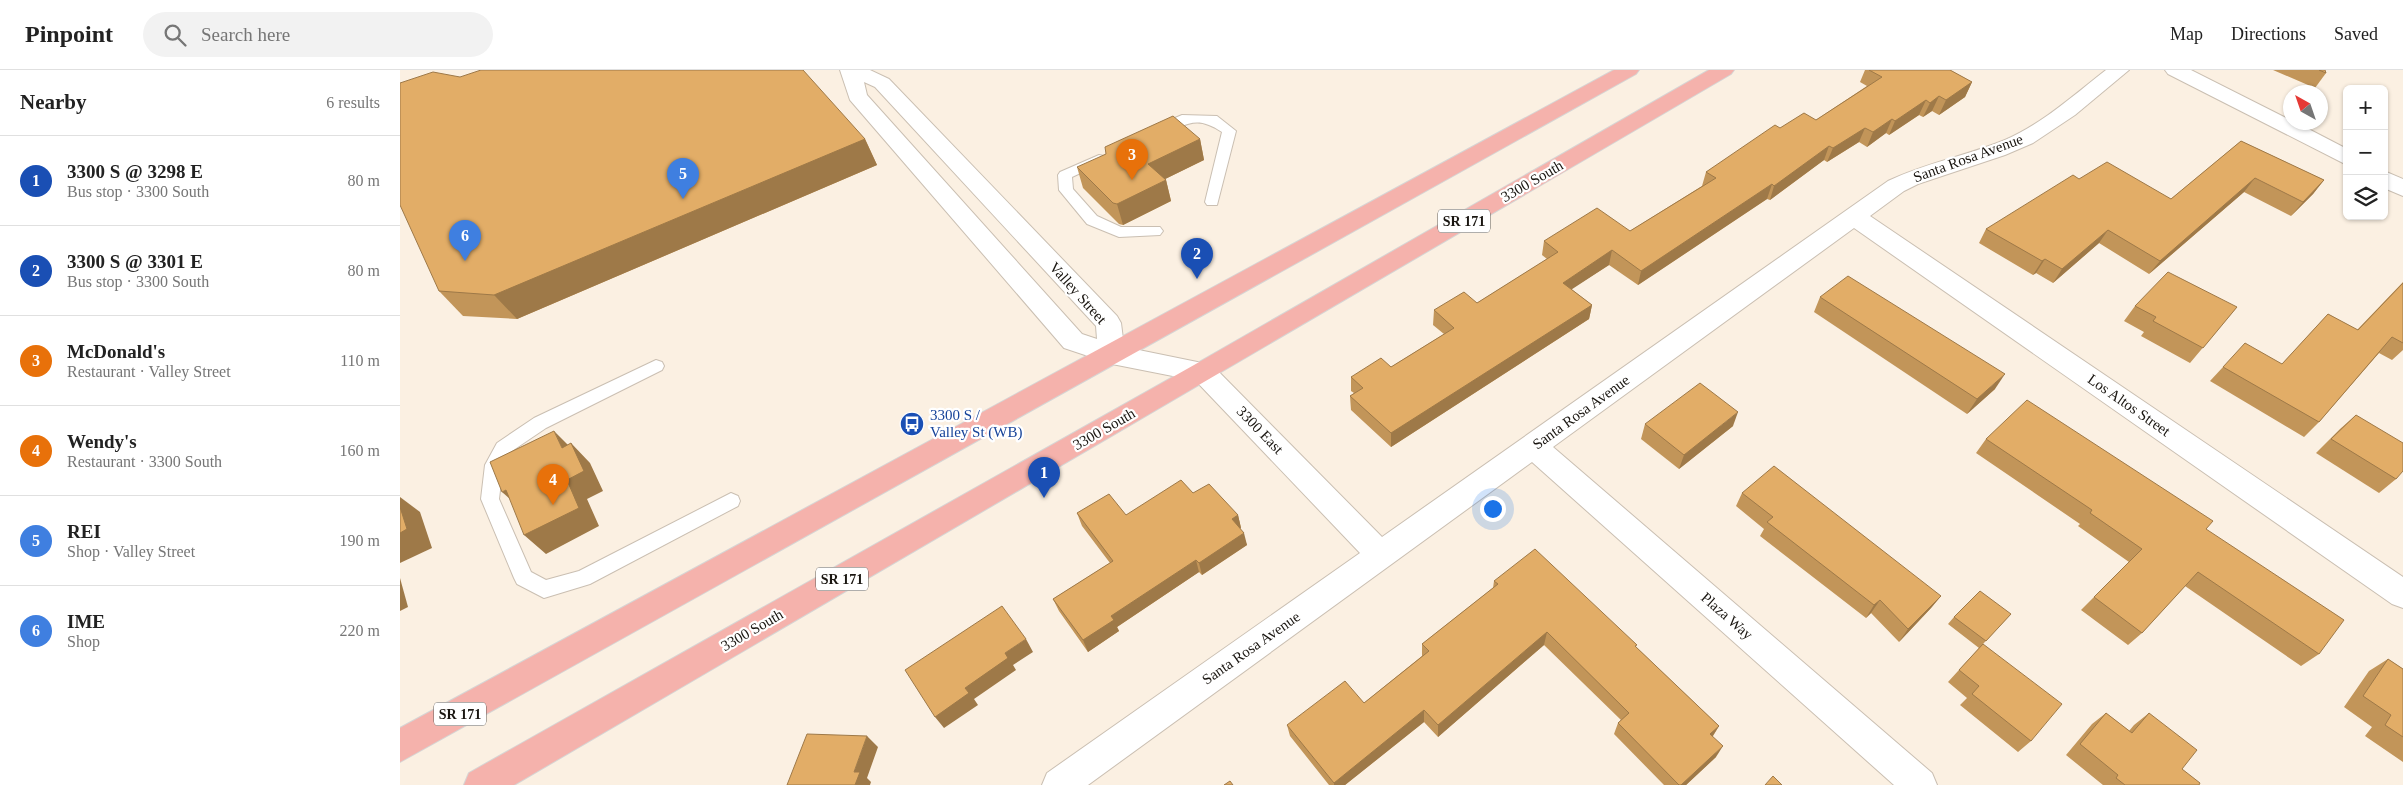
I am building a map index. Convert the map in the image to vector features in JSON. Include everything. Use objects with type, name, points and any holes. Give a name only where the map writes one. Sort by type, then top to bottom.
[{"type":"main road","name":"SR 171","points":[[400,746],[1630,70]]},
{"type":"main road","name":"3300 South","points":[[481,785],[1203,372],[1724,70]]},
{"type":"street","name":"Valley Street","points":[[851,70],[882,83],[1108,322],[1112,354],[1073,341],[856,96],[851,70]]},
{"type":"street","name":"Santa Rosa Avenue","points":[[1058,785],[1896,186],[1925,172],[1993,152],[2026,138],[2119,70]]},
{"type":"street","points":[[2176,70],[2343,156]]},
{"type":"street","points":[[2388,180],[2403,189]]},
{"type":"street","name":"Los Altos Street","points":[[1854,217],[2403,594]]},
{"type":"street","points":[[1112,354],[1203,372]]},
{"type":"street","name":"3300 East","points":[[1203,372],[1382,555]]},
{"type":"street","name":"Plaza Way","points":[[1533,446],[1920,785]]},
{"type":"lane","points":[[1149,135],[1182,119],[1212,119],[1229,131],[1212,202]]},
{"type":"lane","points":[[1115,151],[1065,175],[1066,190],[1092,220],[1119,232],[1155,231]]},
{"type":"lane","points":[[656,366],[540,423],[503,448],[494,465],[490,499],[524,578],[544,589],[583,578],[731,501]]},
{"type":"building","points":[[481,70],[803,70],[865,139],[494,295],[439,291],[400,205],[400,83],[433,72],[460,77]]},
{"type":"building","points":[[1869,70],[1950,70],[1972,82],[1946,100],[1939,96],[1930,103],[1926,100],[1895,121],[1892,119],[1873,132],[1865,128],[1833,148],[1829,146],[1774,186],[1772,184],[1641,271],[1612,250],[1563,283],[1592,305],[1391,433],[1350,396],[1363,388],[1351,377],[1381,358],[1391,367],[1454,328],[1434,310],[1464,292],[1477,303],[1558,252],[1544,241],[1597,208],[1630,231],[1716,178],[1706,172],[1775,125],[1780,128],[1804,113],[1816,120],[1882,77]]},
{"type":"building","points":[[1173,116],[1200,139],[1148,164],[1166,180],[1117,204],[1113,203],[1077,167],[1106,154],[1105,147]]},
{"type":"building","points":[[2241,141],[2324,180],[2303,202],[2255,178],[2160,261],[2108,230],[2062,269],[2045,259],[2042,261],[1986,229],[2073,175],[2079,179],[2107,162],[2171,199]]},
{"type":"building","points":[[2168,272],[2237,307],[2203,348],[2153,321],[2156,317],[2135,306]]},
{"type":"building","points":[[1848,276],[2005,374],[1977,399],[1820,297]]},
{"type":"building","points":[[2403,283],[2403,343],[2392,337],[2319,422],[2223,367],[2245,343],[2282,364],[2328,314],[2358,330]]},
{"type":"building","points":[[1700,383],[1738,412],[1684,455],[1645,424]]},
{"type":"building","points":[[2027,400],[2213,521],[2206,529],[2344,620],[2319,654],[2198,572],[2142,633],[2094,597],[2142,549],[2090,513],[2092,510],[1986,439]]},
{"type":"building","points":[[2356,415],[2403,443],[2403,471],[2396,479],[2331,439]]},
{"type":"building","points":[[554,431],[562,448],[571,443],[584,471],[567,480],[579,508],[524,535],[506,490],[502,492],[490,462]]},
{"type":"building","points":[[1774,466],[1941,596],[1908,629],[1880,600],[1874,605],[1767,522],[1773,517],[1742,493]]},
{"type":"building","points":[[1181,480],[1193,493],[1209,484],[1238,515],[1232,519],[1244,533],[1199,563],[1196,560],[1111,616],[1114,620],[1083,640],[1053,599],[1113,561],[1077,513],[1109,494],[1126,515]]},
{"type":"building","points":[[400,507],[407,529],[400,533]]},
{"type":"building","points":[[1535,549],[1637,645],[1635,646],[1719,726],[1710,734],[1723,746],[1679,785],[1618,723],[1629,713],[1547,632],[1438,725],[1424,710],[1334,783],[1287,725],[1345,681],[1364,703],[1429,651],[1422,644],[1498,584],[1494,581]]},
{"type":"building","points":[[1980,591],[2011,614],[1986,641],[1954,617]]},
{"type":"building","points":[[1002,606],[1026,639],[1005,653],[1008,658],[965,688],[969,693],[935,717],[905,670]]},
{"type":"building","points":[[1983,644],[2062,704],[2031,741],[1972,694],[1979,686],[1959,670]]},
{"type":"building","points":[[2388,659],[2403,669],[2403,737],[2385,725],[2391,715],[2363,696]]},
{"type":"building","points":[[2106,713],[2132,733],[2149,713],[2197,750],[2182,769],[2200,783],[2199,785],[2125,785],[2116,778],[2118,775],[2080,744]]},
{"type":"building","points":[[807,734],[867,736],[854,772],[860,772],[855,785],[787,785]]},
{"type":"building","points":[[1773,776],[1782,785],[1765,785]]},
{"type":"building","points":[[1230,781],[1233,785],[1224,785]]},
{"type":"place","name":"McDonald's","points":[[1132,180]]},
{"type":"place","name":"REI","points":[[683,199]]},
{"type":"place","name":"IME","points":[[465,261]]},
{"type":"place","name":"3300 S @ 3301 E","points":[[1197,279]]},
{"type":"place","name":"3300 S / Valley St (WB)","points":[[912,424]]},
{"type":"place","name":"3300 S @ 3298 E","points":[[1044,498]]},
{"type":"place","name":"Wendy's","points":[[553,505]]}]
